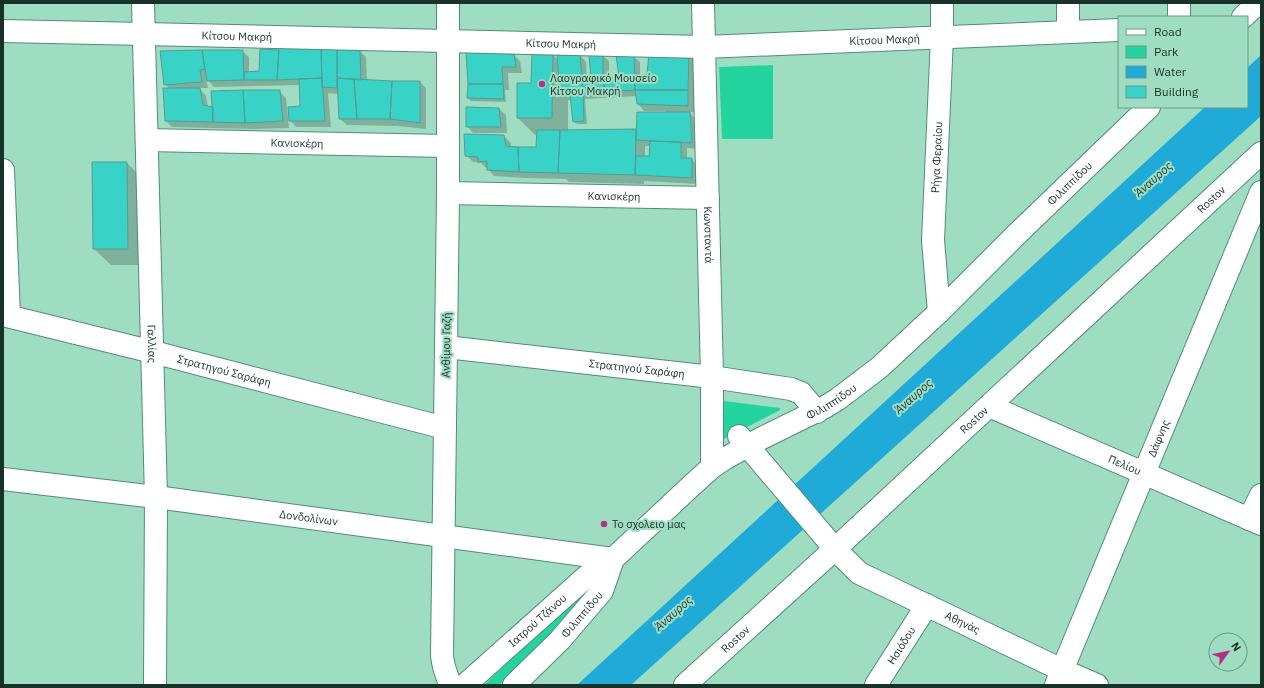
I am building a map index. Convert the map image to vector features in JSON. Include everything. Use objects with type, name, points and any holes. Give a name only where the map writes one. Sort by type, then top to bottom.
[{"type":"street","name":"Γαλλίας","points":[[143,3],[156,497],[155,685]]},
{"type":"street","name":"Ανθίμου Γαζή","points":[[448,3],[448,193],[442,656],[450,685]]},
{"type":"street","name":"Κωνσταντά","points":[[703,3],[712,377],[712,468]]},
{"type":"street","name":"Ρήγα Φεραίου","points":[[939,312],[933,240],[942,37],[942,3]]},
{"type":"street","points":[[1068,3],[1068,32]]},
{"type":"street","points":[[1179,3],[1179,16]]},
{"type":"street","points":[[1244,16],[1258,3]]},
{"type":"street","name":"Κίτσου Μακρή","points":[[3,31],[704,47],[1118,30]]},
{"type":"street","name":"Φιλιππίδου","points":[[514,685],[560,640],[602,591],[614,559],[712,468],[743,440],[817,412],[838,400],[880,367],[939,312],[1018,233],[1148,108]]},
{"type":"street","name":"Κανισκέρη","points":[[147,140],[448,146]]},
{"type":"street","name":"Rostov","points":[[685,685],[835,550],[1261,153]]},
{"type":"street","points":[[3,170],[6,315]]},
{"type":"street","name":"Δάφνης","points":[[1059,678],[1261,192]]},
{"type":"street","name":"Κανισκέρη","points":[[448,193],[708,198]]},
{"type":"street","name":"Στρατηγού Σαράφη","points":[[6,315],[445,428]]},
{"type":"street","name":"Στρατηγού Σαράφη","points":[[446,347],[712,377],[791,389],[801,393],[817,412]]},
{"type":"street","name":"Πελίου","points":[[989,406],[1255,522]]},
{"type":"street","name":"Αθηνάς","points":[[743,440],[835,550],[859,573],[927,605],[1059,678],[1097,685]]},
{"type":"street","name":"Δονδολίνων","points":[[3,479],[156,497],[614,559]]},
{"type":"street","points":[[1255,522],[1261,495]]},
{"type":"street","name":"Ιατρού Τζάνου","points":[[465,685],[586,577],[614,559]]},
{"type":"street","name":"Ησιόδου","points":[[876,685],[927,605]]},
{"type":"green space","points":[[773,65],[773,139],[722,139],[719,67]]},
{"type":"green space","points":[[724,401],[780,408],[780,410],[722,440],[722,403]]},
{"type":"green space","points":[[588,588],[589,590],[544,641],[499,685],[484,685]]},
{"type":"water","name":"Άναυρος","points":[[1261,55],[1261,116],[631,685],[577,685],[1204,108],[1248,108],[1248,67]]},
{"type":"building","points":[[279,46],[321,48],[322,78],[277,80]]},
{"type":"building","points":[[321,48],[337,48],[337,88],[322,87]]},
{"type":"building","points":[[337,48],[360,50],[361,80],[337,78]]},
{"type":"building","points":[[260,49],[279,50],[277,80],[244,80],[244,72],[259,71]]},
{"type":"building","points":[[202,50],[205,69],[200,70],[202,82],[164,85],[160,51]]},
{"type":"building","points":[[202,50],[243,50],[244,80],[207,81]]},
{"type":"building","points":[[466,52],[514,54],[516,67],[502,67],[503,84],[468,84]]},
{"type":"building","points":[[532,53],[553,53],[552,118],[517,118],[517,83],[531,83]]},
{"type":"building","points":[[649,53],[689,55],[688,90],[635,90],[634,74],[647,75]]},
{"type":"building","points":[[580,54],[583,93],[560,94],[557,55]]},
{"type":"building","points":[[603,54],[603,78],[605,92],[583,93],[582,80],[591,80],[589,55]]},
{"type":"building","points":[[616,55],[634,55],[635,90],[605,92],[603,78],[619,78]]},
{"type":"building","points":[[322,78],[325,121],[289,121],[288,107],[300,106],[299,79]]},
{"type":"building","points":[[337,78],[354,79],[357,119],[339,119]]},
{"type":"building","points":[[354,79],[392,81],[390,119],[357,119]]},
{"type":"building","points":[[392,81],[420,81],[420,123],[390,119]]},
{"type":"building","points":[[468,84],[503,84],[504,99],[467,98]]},
{"type":"building","points":[[163,88],[200,88],[203,105],[213,107],[213,122],[165,121]]},
{"type":"building","points":[[243,90],[280,90],[283,121],[245,123]]},
{"type":"building","points":[[243,90],[245,123],[213,122],[211,91]]},
{"type":"building","points":[[635,90],[688,90],[688,106],[637,104]]},
{"type":"building","points":[[583,93],[584,121],[573,122],[570,94]]},
{"type":"building","points":[[466,107],[499,108],[501,127],[466,127]]},
{"type":"building","points":[[637,112],[690,112],[692,143],[636,140]]},
{"type":"building","points":[[636,129],[635,175],[558,173],[560,130]]},
{"type":"building","points":[[537,130],[560,130],[558,173],[519,172],[518,147],[536,147]]},
{"type":"building","points":[[464,134],[504,135],[506,146],[518,147],[519,172],[487,170],[487,161],[478,162],[478,157],[465,156]]},
{"type":"building","points":[[650,141],[681,142],[681,158],[692,158],[692,178],[635,175],[636,156],[649,156]]},
{"type":"building","points":[[92,162],[127,162],[128,249],[93,249]]},
{"type":"place","name":"Λαογραφικό Μουσείο Κίτσου Μακρή","points":[[542,84]]},
{"type":"place","name":"Το σχολειο μας","points":[[604,524]]}]
